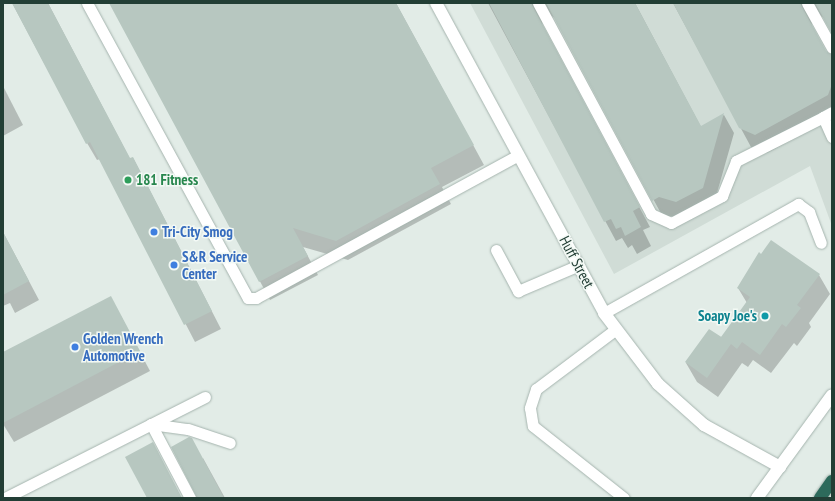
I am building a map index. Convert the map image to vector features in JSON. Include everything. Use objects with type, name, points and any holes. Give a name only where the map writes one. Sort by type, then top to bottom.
[{"type":"highway","points":[[820,498],[832,481]]},
{"type":"street","name":"Huff Street","points":[[436,3],[604,313],[658,384],[704,424],[780,467]]},
{"type":"street","points":[[757,498],[832,395]]},
{"type":"lane","points":[[86,3],[248,298],[256,298],[518,155]]},
{"type":"lane","points":[[538,3],[651,214],[671,223],[722,196],[736,161],[827,115],[832,137]]},
{"type":"lane","points":[[807,3],[832,48]]},
{"type":"lane","points":[[604,313],[798,204],[809,212],[821,243]]},
{"type":"lane","points":[[496,250],[518,291],[579,266]]},
{"type":"lane","points":[[616,329],[536,389],[530,408],[533,426],[624,498]]},
{"type":"lane","points":[[5,498],[204,397]]},
{"type":"lane","points":[[151,424],[188,429],[230,443]]},
{"type":"lane","points":[[151,424],[190,498]]},
{"type":"shaded area","points":[[470,3],[832,3],[832,226],[810,166],[614,274]]},
{"type":"building","points":[[12,3],[48,3],[130,158],[133,157],[212,311],[184,325],[90,142],[86,144]]},
{"type":"building","points":[[109,3],[396,3],[474,145],[431,168],[440,184],[336,241],[293,228],[308,256],[259,282]]},
{"type":"building","points":[[489,3],[531,3],[640,207],[633,211],[641,227],[625,236],[621,227],[616,229],[611,219],[604,222]]},
{"type":"building","points":[[546,3],[635,3],[701,126],[724,113],[703,188],[676,202],[659,197],[652,201]]},
{"type":"building","points":[[673,3],[800,3],[826,51],[832,55],[832,84],[828,95],[755,135],[739,128]]},
{"type":"building","points":[[815,3],[832,3],[832,34]]},
{"type":"building","points":[[3,232],[29,281],[3,295]]},
{"type":"building","name":"Soapy Joe's","points":[[771,240],[820,274],[797,305],[801,308],[786,327],[782,324],[760,355],[742,342],[737,349],[731,344],[707,378],[685,362],[709,329],[721,337],[750,297],[737,288],[759,252],[761,254]]},
{"type":"building","points":[[111,296],[140,351],[3,423],[3,352]]},
{"type":"building","points":[[189,437],[192,438],[224,498],[197,498],[171,447]]},
{"type":"building","points":[[153,442],[182,498],[147,498],[125,457]]},
{"type":"place","name":"181 Fitness","points":[[128,180]]},
{"type":"place","name":"Tri-City Smog","points":[[154,232]]},
{"type":"place","name":"S&R Service Center","points":[[174,265]]},
{"type":"place","name":"Soapy Joe's","points":[[765,316]]},
{"type":"place","name":"Golden Wrench Automotive","points":[[75,347]]}]
